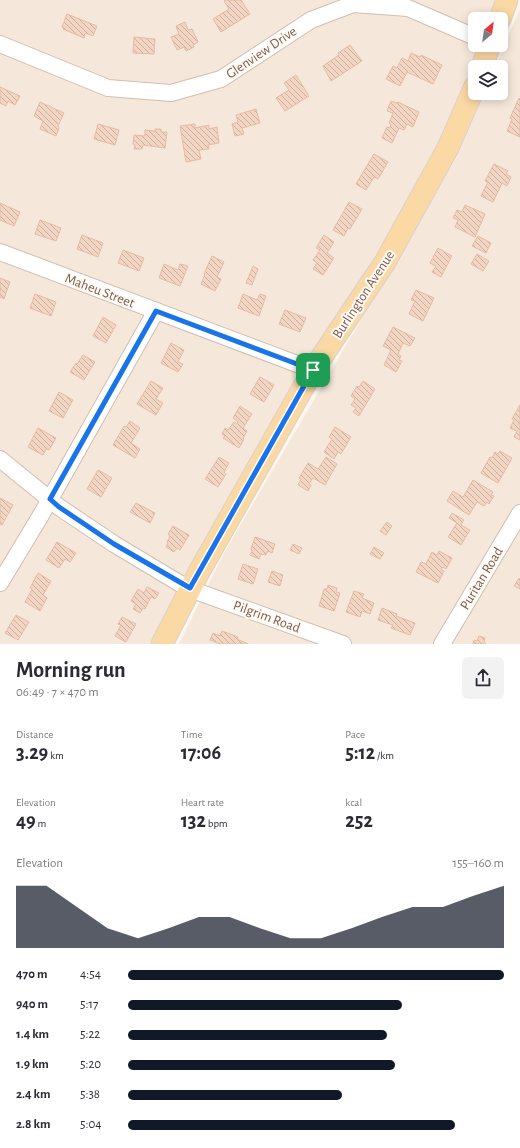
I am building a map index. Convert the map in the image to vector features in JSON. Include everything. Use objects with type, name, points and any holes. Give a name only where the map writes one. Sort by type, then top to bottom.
[{"type":"main road","points":[[503,12],[507,0]]},
{"type":"main road","name":"Burlington Avenue","points":[[162,644],[190,588],[313,370],[385,262],[448,148],[469,100]]},
{"type":"street","name":"Glenview Drive","points":[[0,44],[108,88],[171,93],[221,79],[311,20],[353,4],[408,8],[468,34]]},
{"type":"street","name":"Maheu Street","points":[[0,252],[313,370]]},
{"type":"street","points":[[0,583],[50,499],[156,311]]},
{"type":"street","name":"Pilgrim Road","points":[[0,459],[59,507],[114,544],[190,588],[344,644]]},
{"type":"street","name":"Puritan Road","points":[[442,644],[520,513]]},
{"type":"shaded area","points":[[0,0],[498,0],[493,12],[468,12],[468,52],[477,52],[474,60],[468,60],[468,75],[437,154],[344,306],[170,644],[0,644]]},
{"type":"shaded area","points":[[520,9],[520,644],[179,644],[224,553],[456,158],[481,100],[508,100],[508,60],[498,60],[501,52],[508,52],[508,37]]},
{"type":"building","points":[[241,0],[250,14],[221,32],[213,19],[229,9],[224,1]]},
{"type":"building","points":[[67,14],[97,26],[93,36],[85,33],[84,38],[63,29],[64,28],[62,27]]},
{"type":"building","points":[[185,22],[188,30],[192,29],[198,42],[193,45],[194,47],[186,51],[184,47],[177,50],[171,37],[179,34],[176,26]]},
{"type":"building","points":[[134,37],[155,39],[154,54],[133,53]]},
{"type":"building","points":[[350,45],[362,61],[331,81],[323,66]]},
{"type":"building","points":[[411,53],[420,57],[421,55],[442,65],[433,84],[407,72],[400,86],[386,79],[393,66],[397,68],[402,58],[408,61]]},
{"type":"building","points":[[296,75],[309,96],[285,111],[276,98],[289,90],[284,83]]},
{"type":"building","points":[[0,87],[20,96],[15,105],[8,101],[6,106],[0,103]]},
{"type":"building","points":[[519,98],[520,137],[507,131],[512,119],[510,118]]},
{"type":"building","points":[[391,101],[398,102],[419,112],[413,127],[407,124],[404,130],[399,128],[392,143],[382,138],[387,127],[390,128],[391,124],[389,123],[393,113],[387,111]]},
{"type":"building","points":[[40,102],[64,113],[58,126],[59,128],[56,136],[40,129],[43,121],[34,116]]},
{"type":"building","points":[[256,109],[260,123],[242,128],[244,134],[235,136],[232,124],[238,122],[236,115]]},
{"type":"building","points":[[98,124],[119,130],[115,145],[94,139]]},
{"type":"building","points":[[195,124],[195,128],[209,125],[209,129],[217,127],[219,143],[208,145],[209,149],[199,150],[201,159],[186,162],[180,126]]},
{"type":"building","points":[[155,129],[161,129],[161,132],[167,132],[165,148],[143,145],[142,149],[134,149],[134,135],[145,136],[145,130],[155,131]]},
{"type":"building","points":[[374,154],[388,162],[378,179],[374,177],[366,190],[356,184]]},
{"type":"building","points":[[494,164],[508,171],[506,174],[511,177],[507,186],[502,183],[493,202],[481,196],[488,182],[485,181]]},
{"type":"building","points":[[349,202],[362,209],[344,236],[333,230]]},
{"type":"building","points":[[0,203],[20,212],[14,226],[0,220]]},
{"type":"building","points":[[465,205],[485,214],[475,237],[455,227],[458,220],[453,218],[457,210],[462,212]]},
{"type":"building","points":[[40,220],[61,228],[56,241],[35,234]]},
{"type":"building","points":[[82,235],[103,243],[98,257],[77,249]]},
{"type":"building","points":[[324,235],[334,242],[327,253],[334,258],[323,275],[313,269],[317,263],[313,260],[320,250],[316,248]]},
{"type":"building","points":[[478,236],[491,243],[486,253],[472,246]]},
{"type":"building","points":[[438,248],[452,256],[441,277],[432,272],[436,266],[430,263]]},
{"type":"building","points":[[123,250],[144,258],[139,271],[118,263]]},
{"type":"building","points":[[477,254],[489,261],[483,271],[471,264]]},
{"type":"building","points":[[212,256],[224,262],[217,277],[221,279],[215,291],[201,284]]},
{"type":"building","points":[[164,264],[178,270],[180,264],[188,266],[180,286],[159,278]]},
{"type":"building","points":[[253,266],[258,269],[252,285],[246,283]]},
{"type":"building","points":[[0,278],[10,282],[4,299],[0,297]]},
{"type":"building","points":[[416,290],[434,298],[423,321],[409,314],[415,301],[411,300]]},
{"type":"building","points":[[35,294],[56,302],[51,316],[30,308]]},
{"type":"building","points":[[243,294],[257,300],[260,294],[266,296],[259,316],[238,308]]},
{"type":"building","points":[[285,310],[306,318],[300,332],[279,324]]},
{"type":"building","points":[[103,317],[116,325],[106,343],[93,336]]},
{"type":"building","points":[[393,327],[415,338],[410,346],[403,343],[398,354],[401,356],[399,360],[402,361],[396,372],[384,365],[391,350],[383,346]]},
{"type":"building","points":[[171,343],[184,350],[178,362],[183,364],[178,372],[161,363]]},
{"type":"building","points":[[83,355],[95,362],[84,380],[70,372]]},
{"type":"building","points":[[260,377],[274,385],[264,402],[250,394]]},
{"type":"building","points":[[151,381],[163,388],[156,399],[163,403],[156,415],[137,404]]},
{"type":"building","points":[[363,381],[375,389],[359,416],[353,412],[356,408],[351,405],[355,399],[351,396],[357,386],[359,387]]},
{"type":"building","points":[[59,392],[73,400],[63,418],[49,411]]},
{"type":"building","points":[[520,405],[520,440],[514,437],[517,431],[510,428],[514,420],[512,419]]},
{"type":"building","points":[[240,406],[252,414],[243,428],[247,431],[239,448],[223,438],[225,436],[222,434],[225,428],[228,430],[234,422],[237,424],[238,422],[233,418]]},
{"type":"building","points":[[130,421],[140,428],[131,443],[140,449],[135,458],[113,445],[124,426],[126,427]]},
{"type":"building","points":[[335,427],[351,437],[341,454],[338,452],[334,459],[324,452],[332,439],[329,437]]},
{"type":"building","points":[[38,428],[56,438],[49,450],[46,449],[43,455],[28,447]]},
{"type":"building","points":[[500,451],[512,458],[498,483],[481,473],[490,457],[492,458],[495,452],[498,454]]},
{"type":"building","points":[[219,457],[229,463],[224,472],[226,474],[218,487],[205,479]]},
{"type":"building","points":[[326,457],[337,464],[325,485],[313,478],[309,484],[311,485],[308,491],[298,485],[301,479],[299,478],[308,463],[318,469]]},
{"type":"building","points":[[98,470],[112,478],[101,497],[87,489]]},
{"type":"building","points":[[473,480],[493,492],[491,495],[494,496],[489,504],[487,502],[484,506],[477,502],[469,515],[447,501],[453,491],[463,497]]},
{"type":"building","points":[[0,498],[13,505],[2,525],[0,524]]},
{"type":"building","points":[[136,503],[155,513],[150,523],[130,512]]},
{"type":"building","points":[[452,513],[464,520],[461,525],[470,530],[461,545],[448,537],[457,523],[449,518]]},
{"type":"building","points":[[387,522],[392,526],[386,535],[380,531]]},
{"type":"building","points":[[173,526],[189,535],[180,550],[177,548],[174,552],[166,547],[170,536],[168,534]]},
{"type":"building","points":[[255,537],[275,544],[272,553],[268,551],[266,555],[261,554],[259,559],[250,555]]},
{"type":"building","points":[[57,542],[76,553],[70,562],[65,559],[59,568],[46,560]]},
{"type":"building","points":[[293,544],[302,548],[299,554],[290,550]]},
{"type":"building","points":[[374,547],[384,553],[380,559],[370,554]]},
{"type":"building","points":[[439,551],[452,558],[446,569],[443,567],[441,570],[444,571],[438,583],[416,572],[421,562],[426,564],[432,552],[437,555]]},
{"type":"building","points":[[243,564],[258,569],[253,584],[238,579]]},
{"type":"building","points":[[272,571],[283,575],[280,586],[268,582]]},
{"type":"building","points":[[38,573],[51,581],[43,595],[47,598],[40,611],[25,602]]},
{"type":"building","points":[[519,578],[520,579],[520,589],[514,586]]},
{"type":"building","points":[[328,585],[337,588],[336,592],[340,593],[334,611],[319,606],[324,589],[327,589]]},
{"type":"building","points":[[147,587],[159,593],[155,599],[151,597],[145,609],[143,608],[140,613],[133,609],[136,604],[131,601],[138,589],[144,593]]},
{"type":"building","points":[[354,591],[364,594],[362,598],[374,603],[370,614],[362,611],[360,617],[346,612]]},
{"type":"building","points":[[382,608],[397,614],[396,616],[415,623],[410,635],[391,628],[393,625],[378,620]]},
{"type":"building","points":[[16,615],[29,622],[18,640],[5,633]]},
{"type":"building","points":[[122,617],[136,624],[126,642],[115,636],[121,625],[118,624]]},
{"type":"building","points":[[222,631],[238,637],[237,639],[248,644],[220,644],[210,640],[213,633],[220,636]]},
{"type":"building","points":[[479,636],[485,638],[484,643],[486,644],[473,644],[474,640],[477,641]]},
{"type":"route","points":[[156,311],[313,370],[190,588],[114,544],[59,507],[50,499],[156,311]]}]
